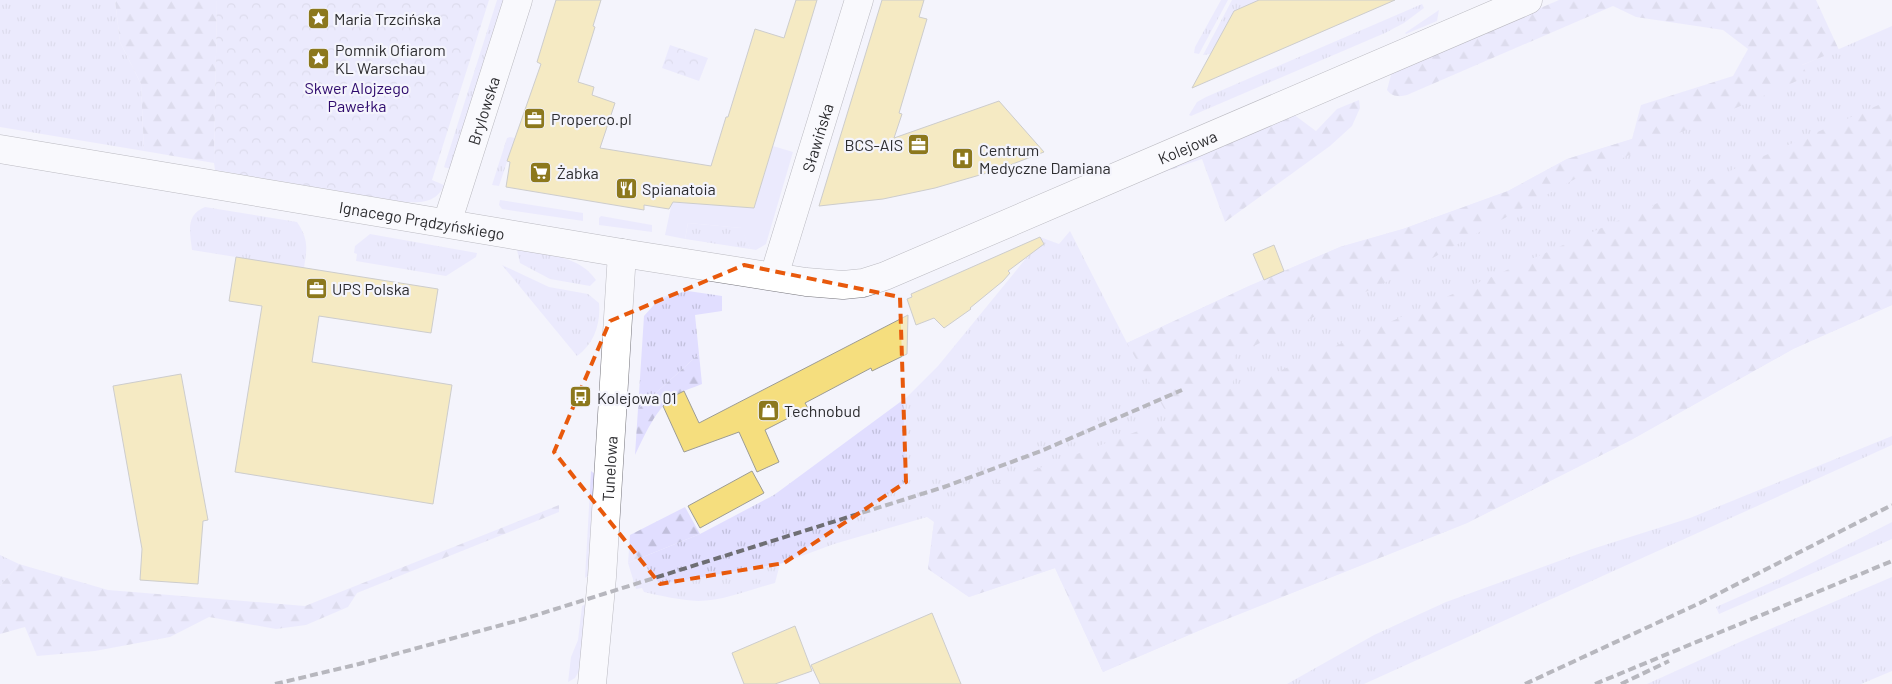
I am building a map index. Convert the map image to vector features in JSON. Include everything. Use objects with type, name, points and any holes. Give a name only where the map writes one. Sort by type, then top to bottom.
[{"type":"street","name":"Brylowska","points":[[447,222],[518,0]]},
{"type":"street","name":"Sławińska","points":[[774,276],[859,0]]},
{"type":"street","name":"Kolejowa","points":[[843,285],[884,276],[1528,0]]},
{"type":"street","name":"Ignacego Prądzyńskiego","points":[[0,149],[447,222],[622,253],[843,285]]},
{"type":"street","name":"Tunelowa","points":[[592,684],[603,558],[622,253]]},
{"type":"highlighted area","points":[[744,265],[900,297],[906,482],[784,563],[660,584],[554,452],[610,321]]},
{"type":"green space","points":[[0,0],[115,0],[120,42],[141,84],[144,151],[0,127]]},
{"type":"green space","points":[[115,0],[217,0],[214,163],[144,151],[141,84],[120,42]]},
{"type":"green space","name":"Skwer Alojzego Pawełka","points":[[217,0],[489,0],[432,180],[444,185],[441,191],[427,201],[403,202],[215,170]]},
{"type":"green space","points":[[497,0],[504,0],[450,169],[444,167]]},
{"type":"green space","points":[[1221,0],[1228,0],[1199,54],[1194,53],[1195,47]]},
{"type":"green space","points":[[1232,0],[1259,0],[1234,11],[1210,54],[1203,55]]},
{"type":"green space","points":[[1559,0],[1816,0],[1839,50],[1802,65],[1808,76],[1575,179],[1411,270],[1235,355],[1232,392],[1892,99],[1892,305],[1793,349],[1631,440],[1467,523],[1212,625],[1103,672],[1055,568],[969,597],[928,569],[934,522],[973,491],[1170,419],[1127,343],[1249,286],[1340,247],[1403,229],[1508,191],[1567,159],[1632,139],[1641,105],[1733,76],[1748,49],[1723,30],[1636,17],[1613,6],[1407,95],[1396,96],[1387,90],[1392,71]]},
{"type":"green space","points":[[1422,4],[1424,8],[1404,23],[1385,33],[1191,116],[1189,115],[1197,102],[1206,97]]},
{"type":"green space","points":[[1439,10],[1437,21],[1405,33]]},
{"type":"green space","points":[[1892,26],[1892,305],[1793,349],[1631,440],[1467,523],[1212,625],[1103,672],[1055,568],[969,597],[928,569],[934,522],[927,517],[834,544],[780,564],[775,583],[727,597],[698,601],[671,598],[644,592],[642,588],[636,589],[628,563],[700,534],[774,495],[907,397],[938,366],[1032,251],[1040,237],[1059,244],[1070,231],[1127,343],[1249,286],[1340,247],[1403,229],[1508,191],[1567,159],[1632,139]]},
{"type":"green space","points":[[670,45],[708,58],[699,81],[662,68]]},
{"type":"green space","points":[[1359,100],[1360,108],[1352,126],[1330,146],[1225,222],[1202,159],[1106,192],[1293,114],[1316,131],[1337,109]]},
{"type":"green space","points":[[507,138],[515,138],[499,186],[492,185]]},
{"type":"green space","points":[[773,146],[793,152],[766,244],[756,250],[750,249],[741,228],[688,223],[685,239],[665,235],[672,202],[754,208]]},
{"type":"green space","points":[[500,200],[583,213],[583,221],[502,209],[499,205]]},
{"type":"green space","points":[[205,207],[297,222],[304,234],[306,244],[304,268],[192,250],[190,225],[194,215]]},
{"type":"green space","points":[[601,216],[652,225],[652,232],[599,225],[599,218]]},
{"type":"green space","points":[[688,223],[742,228],[750,249],[685,239]]},
{"type":"green space","points":[[370,234],[477,253],[476,257],[446,276],[356,261],[355,246]]},
{"type":"green space","points":[[517,250],[560,257],[571,261],[580,265],[596,280],[590,286],[550,279],[520,263]]},
{"type":"green space","points":[[502,265],[549,287],[588,294],[599,303],[599,318],[595,332],[583,351],[577,356]]},
{"type":"green space","points":[[688,291],[722,296],[722,311],[695,315],[699,354],[638,409],[644,316],[661,297]]},
{"type":"green space","points":[[699,354],[702,384],[680,393],[667,402],[651,423],[635,455],[638,409]]},
{"type":"green space","points":[[1892,436],[1892,445],[1364,684],[1287,684],[1374,635],[1446,602],[1592,549],[1690,518]]},
{"type":"green space","points":[[591,471],[595,474],[591,506],[588,576],[585,578]]},
{"type":"green space","points":[[559,505],[559,512],[357,593],[348,607],[306,625],[276,629],[209,617],[170,637],[95,651],[37,656],[25,627],[0,634],[0,586],[19,564],[108,590],[305,606]]},
{"type":"green space","points":[[685,507],[700,534],[628,563],[630,535]]},
{"type":"green space","points":[[1892,522],[1892,539],[1719,614],[1716,607],[1784,577]]},
{"type":"green space","points":[[0,555],[19,564],[0,586]]},
{"type":"green space","points":[[1892,577],[1892,671],[1861,684],[1647,684],[1742,641]]},
{"type":"green space","points":[[586,604],[579,671],[575,678],[568,682],[571,657],[578,640],[582,606]]},
{"type":"building","points":[[556,0],[601,0],[593,26],[595,27],[578,82],[594,87],[592,95],[615,103],[600,148],[711,166],[755,29],[784,38],[796,0],[817,0],[754,208],[673,202],[669,209],[644,205],[644,210],[506,187],[510,162],[507,161],[541,64],[537,62]]},
{"type":"building","points":[[882,0],[924,0],[919,17],[927,19],[899,113],[902,114],[894,138],[999,101],[1044,152],[997,170],[935,188],[883,199],[819,206]]},
{"type":"building","points":[[1259,0],[1395,0],[1192,88],[1234,11]]},
{"type":"building","points":[[1040,237],[1044,244],[1008,271],[1010,273],[1003,281],[971,309],[944,328],[934,318],[916,325],[907,299],[912,297],[911,294]]},
{"type":"building","points":[[1274,245],[1284,271],[1264,280],[1253,254]]},
{"type":"building","points":[[236,257],[438,289],[431,333],[319,316],[312,362],[452,385],[433,504],[235,472],[262,306],[229,301]]},
{"type":"building","points":[[908,315],[907,354],[872,371],[871,368],[805,403],[808,408],[765,430],[779,462],[757,472],[739,432],[684,452],[663,406],[674,396],[684,391],[699,423]]},
{"type":"building","points":[[181,374],[208,520],[203,521],[198,584],[140,580],[142,549],[113,386]]},
{"type":"building","points":[[752,471],[764,493],[700,528],[688,506]]},
{"type":"building","points":[[932,613],[961,684],[820,684],[811,665]]},
{"type":"building","points":[[795,626],[812,671],[775,684],[744,684],[732,653]]},
{"type":"railway","points":[[275,684],[359,664],[527,618],[944,487],[1041,451],[1182,390]]},
{"type":"railway","points":[[1525,684],[1700,603],[1892,505]]},
{"type":"railway","points":[[1595,684],[1892,561]]},
{"type":"railway","points":[[1621,684],[1669,661]]},
{"type":"place","name":"Maria Trzcińska","points":[[318,18]]},
{"type":"place","name":"Pomnik Ofiarom KL Warschau","points":[[319,58]]},
{"type":"place","name":"Properco.pl","points":[[535,118]]},
{"type":"place","name":"BCS-AIS","points":[[919,144]]},
{"type":"place","name":"Centrum Medyczne Damiana","points":[[963,158]]},
{"type":"place","name":"Żabka","points":[[541,172]]},
{"type":"place","name":"Spianatoia","points":[[626,188]]},
{"type":"place","name":"UPS Polska","points":[[316,288]]},
{"type":"place","name":"Kolejowa 01","points":[[581,397]]},
{"type":"place","name":"Technobud","points":[[768,410]]}]
